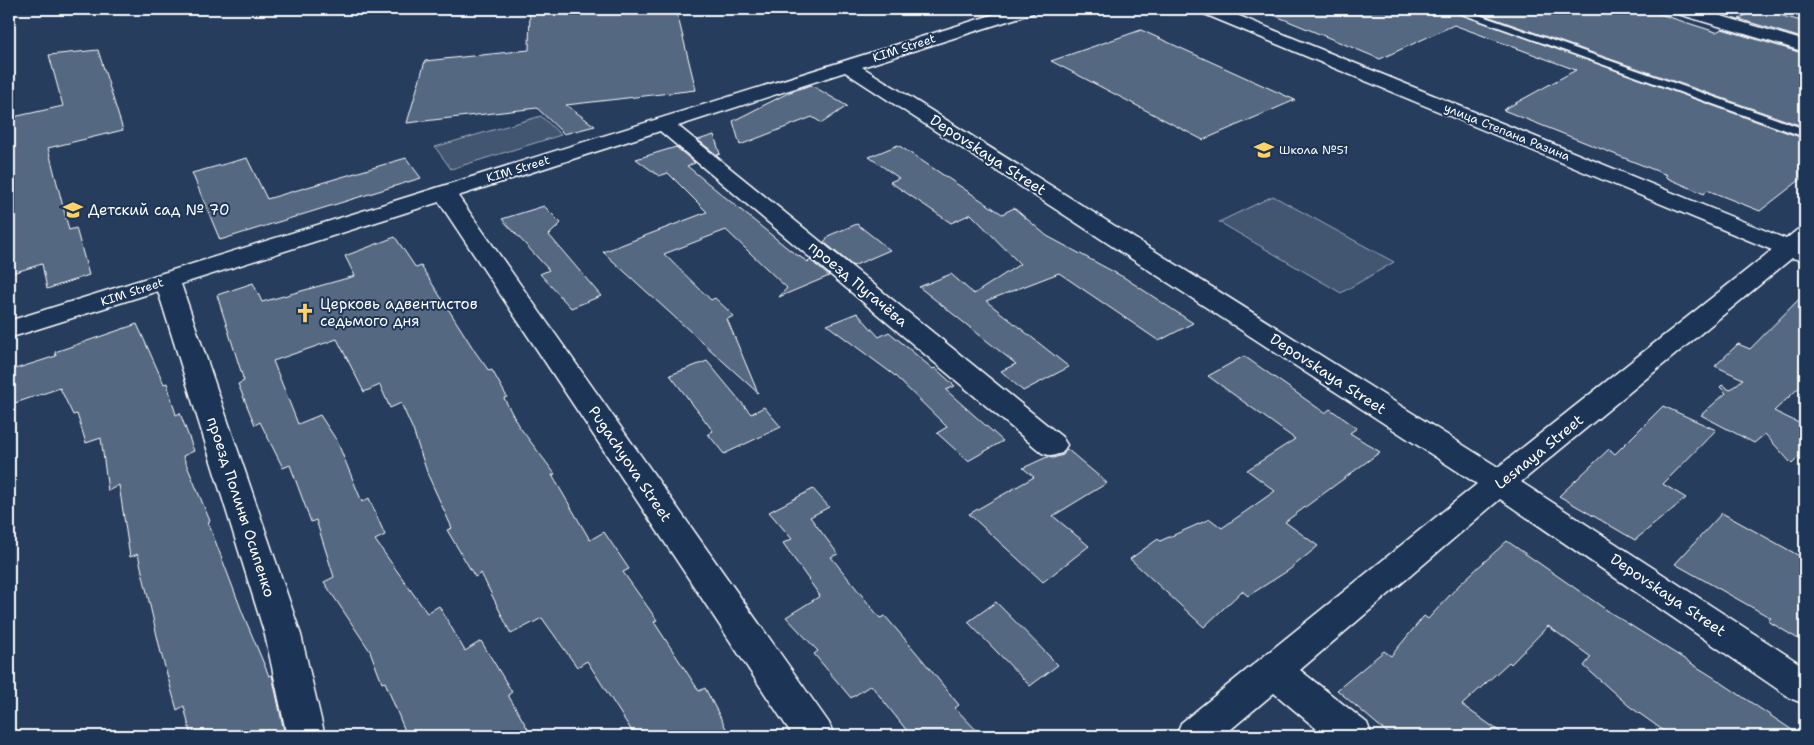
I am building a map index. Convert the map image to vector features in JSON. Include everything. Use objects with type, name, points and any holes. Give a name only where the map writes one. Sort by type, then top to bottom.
[{"type":"street","name":"KIM Street","points":[[9,330],[1027,9]]},
{"type":"street","name":"улица Степана Разина","points":[[1208,9],[1800,246]]},
{"type":"street","points":[[1681,9],[1805,46]]},
{"type":"street","name":"Depovskaya Street","points":[[848,66],[1499,484],[1805,686]]},
{"type":"street","name":"проезд Пугачёва","points":[[664,124],[1052,444]]},
{"type":"street","name":"Pugachyova Street","points":[[444,192],[815,736]]},
{"type":"street","name":"Lesnaya Street","points":[[1195,736],[1499,484],[1800,246]]},
{"type":"street","name":"проезд Полины Осипенко","points":[[167,280],[283,635],[306,736]]},
{"type":"street","points":[[1274,671],[1354,736]]},
{"type":"lane","points":[[1453,9],[1805,133]]},
{"type":"shaded area","points":[[541,116],[561,135],[451,169],[435,147]]},
{"type":"shaded area","points":[[1273,196],[1394,262],[1341,293],[1219,222]]},
{"type":"building","points":[[530,9],[676,9],[696,90],[566,105],[595,126],[564,134],[537,108],[407,123],[425,61],[529,50]]},
{"type":"building","points":[[1259,9],[1446,9],[1805,139],[1805,176],[1760,211],[1707,190],[1704,194],[1665,177],[1667,175],[1503,110],[1576,70],[1454,25],[1380,59]]},
{"type":"building","points":[[1467,9],[1644,9],[1716,32],[1722,29],[1805,54],[1805,127]]},
{"type":"building","points":[[1757,9],[1805,22],[1805,39],[1739,19]]},
{"type":"building","points":[[1141,30],[1295,100],[1203,140],[1051,61]]},
{"type":"building","points":[[98,50],[123,130],[48,148],[69,230],[76,228],[89,275],[47,289],[42,264],[9,274],[9,118],[63,106],[49,55]]},
{"type":"building","points":[[811,85],[847,106],[822,123],[812,117],[740,145],[733,121],[790,92]]},
{"type":"building","points":[[714,135],[720,154],[717,155],[698,140]]},
{"type":"building","points":[[898,145],[1002,214],[1014,208],[1047,236],[1125,278],[1193,323],[1159,341],[1059,273],[986,301],[1069,367],[1023,391],[1001,371],[1016,364],[919,287],[951,274],[974,294],[1020,264],[971,214],[951,223],[890,182],[899,178],[869,157]]},
{"type":"building","points":[[676,147],[695,163],[687,166],[791,251],[808,262],[810,260],[829,276],[779,297],[787,288],[726,230],[664,254],[711,300],[715,298],[734,316],[727,319],[758,393],[603,252],[707,212],[668,173],[659,176],[636,159]]},
{"type":"building","points":[[247,158],[267,199],[406,158],[421,178],[220,240],[192,173]]},
{"type":"building","points":[[544,206],[561,223],[549,235],[601,296],[571,308],[540,274],[549,270],[502,219]]},
{"type":"building","points":[[857,224],[890,250],[853,266],[824,242],[830,235]]},
{"type":"building","points":[[395,237],[416,268],[421,266],[476,353],[489,371],[492,370],[507,397],[504,398],[518,425],[555,474],[552,475],[590,540],[604,532],[629,569],[623,572],[657,620],[654,622],[699,691],[705,688],[730,736],[635,736],[587,661],[577,667],[542,618],[511,634],[481,573],[475,577],[447,530],[452,528],[428,475],[413,430],[401,403],[390,408],[380,385],[364,392],[337,339],[273,361],[298,424],[320,415],[337,441],[362,502],[369,498],[385,535],[375,540],[427,613],[439,606],[465,651],[481,641],[512,692],[508,695],[532,736],[407,736],[385,682],[382,683],[370,651],[324,582],[334,577],[316,520],[311,522],[290,465],[283,468],[260,422],[255,425],[238,384],[244,381],[217,295],[253,283],[262,302],[355,276],[345,256]]},
{"type":"building","points":[[1805,293],[1805,382],[1774,411],[1805,426],[1805,451],[1792,464],[1765,434],[1754,443],[1701,415],[1726,393],[1720,387],[1722,385],[1730,390],[1743,379],[1715,366],[1738,344],[1750,349]]},
{"type":"building","points":[[857,313],[879,337],[889,332],[933,369],[935,368],[955,386],[946,390],[1003,441],[968,461],[937,433],[947,427],[894,375],[827,325]]},
{"type":"building","points":[[137,324],[164,384],[167,383],[176,415],[180,413],[194,451],[183,456],[210,521],[208,522],[243,614],[269,676],[272,675],[285,736],[191,736],[184,706],[177,710],[161,653],[138,554],[130,557],[119,485],[108,491],[101,438],[86,443],[77,414],[73,415],[60,388],[9,405],[9,371],[56,356],[55,352]]},
{"type":"building","points":[[1244,356],[1325,413],[1330,409],[1357,428],[1350,433],[1380,452],[1285,522],[1318,546],[1289,570],[1248,596],[1242,591],[1204,627],[1130,559],[1158,539],[1160,541],[1210,519],[1222,528],[1275,491],[1247,470],[1295,439],[1208,376]]},
{"type":"building","points":[[707,361],[751,414],[764,407],[781,427],[724,454],[708,434],[713,431],[670,375]]},
{"type":"building","points":[[1663,406],[1716,430],[1663,484],[1686,498],[1635,540],[1559,496],[1609,449],[1615,454]]},
{"type":"building","points":[[1067,449],[1107,483],[1053,516],[1089,546],[1043,582],[969,514],[1034,477],[1023,468],[1047,457],[1053,458],[1063,455]]},
{"type":"building","points":[[813,489],[829,507],[810,517],[838,554],[831,557],[880,618],[885,616],[921,658],[959,705],[955,708],[982,736],[911,736],[871,685],[851,698],[814,654],[818,651],[786,617],[820,596],[783,543],[792,539],[769,512]]},
{"type":"building","points":[[1722,513],[1805,559],[1805,643],[1768,621],[1771,618],[1675,564]]},
{"type":"building","points":[[1507,541],[1611,613],[1713,677],[1801,736],[1671,736],[1629,706],[1584,666],[1591,657],[1548,626],[1511,664],[1509,662],[1462,705],[1506,736],[1391,736],[1337,690],[1384,651],[1391,656],[1424,616],[1428,619],[1460,584]]},
{"type":"building","points":[[996,602],[1058,665],[1030,686],[968,622]]},
{"type":"place","name":"Школа №51","points":[[1264,150]]},
{"type":"place","name":"Детский сад № 70","points":[[73,210]]},
{"type":"place","name":"Церковь адвентистов седьмого дня","points":[[305,313]]}]
